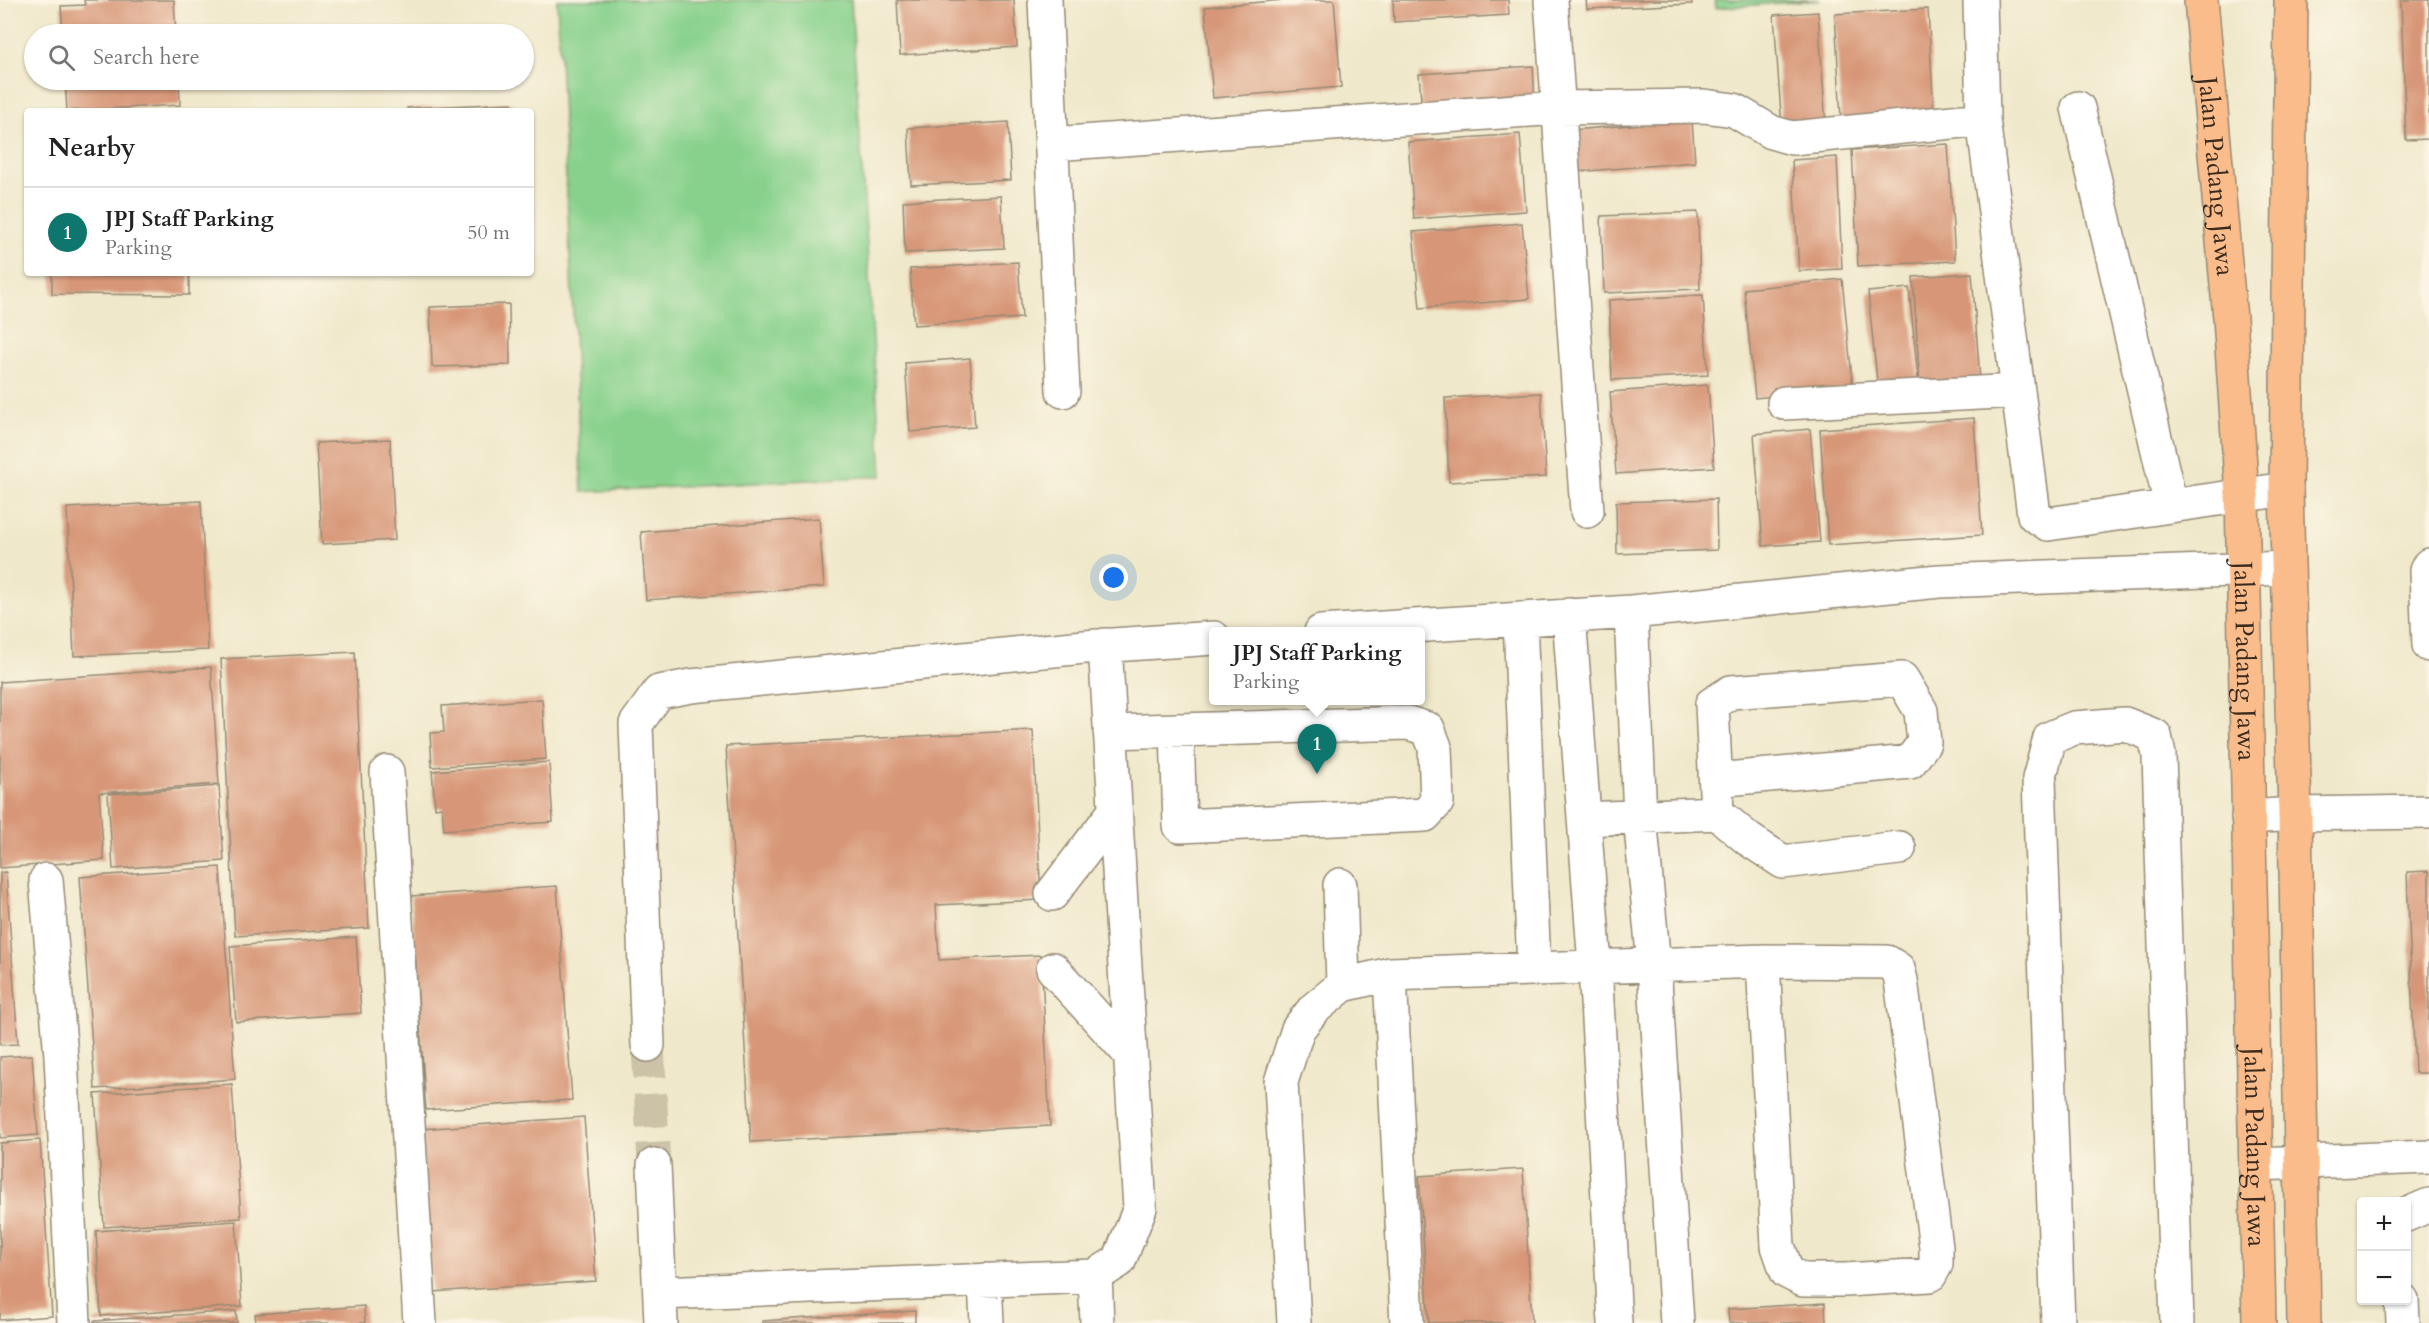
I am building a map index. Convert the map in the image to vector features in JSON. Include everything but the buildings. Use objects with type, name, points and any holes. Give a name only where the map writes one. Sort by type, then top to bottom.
[{"type":"main road","name":"Jalan Padang Jawa","points":[[2201,0],[2230,318],[2242,495],[2259,1323]]},
{"type":"main road","name":"Jalan Padang Jawa","points":[[2291,0],[2286,489],[2295,814],[2304,1323]]},
{"type":"street","points":[[1046,0],[1063,391]]},
{"type":"street","points":[[1551,0],[1587,511]]},
{"type":"street","points":[[1980,0],[1983,119],[2034,515],[2048,524],[2286,489]]},
{"type":"street","points":[[1053,144],[1558,108],[1704,106],[1734,110],[1771,132],[1792,138],[1983,119]]},
{"type":"street","points":[[2078,108],[2171,506]]},
{"type":"street","points":[[1784,403],[2018,391]]},
{"type":"street","points":[[2429,565],[2426,571],[2429,645]]},
{"type":"street","points":[[1398,627],[1631,612],[1939,581],[2287,568]]},
{"type":"street","points":[[1631,612],[1640,817],[1654,965],[1677,1323]]},
{"type":"street","points":[[1569,615],[1595,966],[1615,1323]]},
{"type":"street","points":[[1520,619],[1533,969]]},
{"type":"street","points":[[648,1045],[636,724],[659,692],[691,686],[1105,645],[1209,638]]},
{"type":"street","points":[[654,1165],[660,1308],[985,1280],[1095,1276],[1119,1261],[1140,1208],[1105,645]]},
{"type":"street","points":[[1716,780],[1910,762],[1924,743],[1921,711],[1902,679],[1731,692],[1712,704],[1717,813]]},
{"type":"street","points":[[1110,732],[1408,723],[1428,729],[1435,747],[1437,802],[1425,815],[1180,826],[1177,730]]},
{"type":"street","points":[[2058,1323],[2039,779],[2050,738],[2074,728],[2125,724],[2155,736],[2159,755],[2177,1323]]},
{"type":"street","points":[[387,772],[420,1323]]},
{"type":"street","points":[[1052,894],[1115,811]]},
{"type":"street","points":[[2248,817],[2429,812]]},
{"type":"street","points":[[1584,819],[1717,813],[1748,839],[1783,862],[1899,848]]},
{"type":"street","points":[[46,880],[61,1056],[74,1323]]},
{"type":"street","points":[[1340,885],[1343,985]]},
{"type":"street","points":[[1294,1323],[1281,1082],[1298,1029],[1314,1009],[1343,985],[1390,974],[1763,961],[1887,962],[1898,969],[1901,980],[1936,1247],[1936,1264],[1930,1275],[1803,1280],[1787,1272],[1778,1246],[1763,961]]},
{"type":"street","points":[[1053,969],[1130,1054]]},
{"type":"street","points":[[1390,974],[1407,1323]]},
{"type":"street","points":[[2256,1164],[2429,1157]]},
{"type":"street","points":[[2411,1213],[2429,1205]]},
{"type":"street","points":[[1095,1276],[1097,1323]]},
{"type":"street","points":[[985,1280],[987,1323]]},
{"type":"street","points":[[2402,1305],[2403,1323]]},
{"type":"green space","points":[[557,0],[851,0],[882,476],[582,492]]},
{"type":"green space","points":[[1715,0],[1821,0],[1716,8]]},
{"type":"tunnel","points":[[648,1045],[654,1165]]},
{"type":"place","name":"JPJ Staff Parking","points":[[1317,774]]}]
